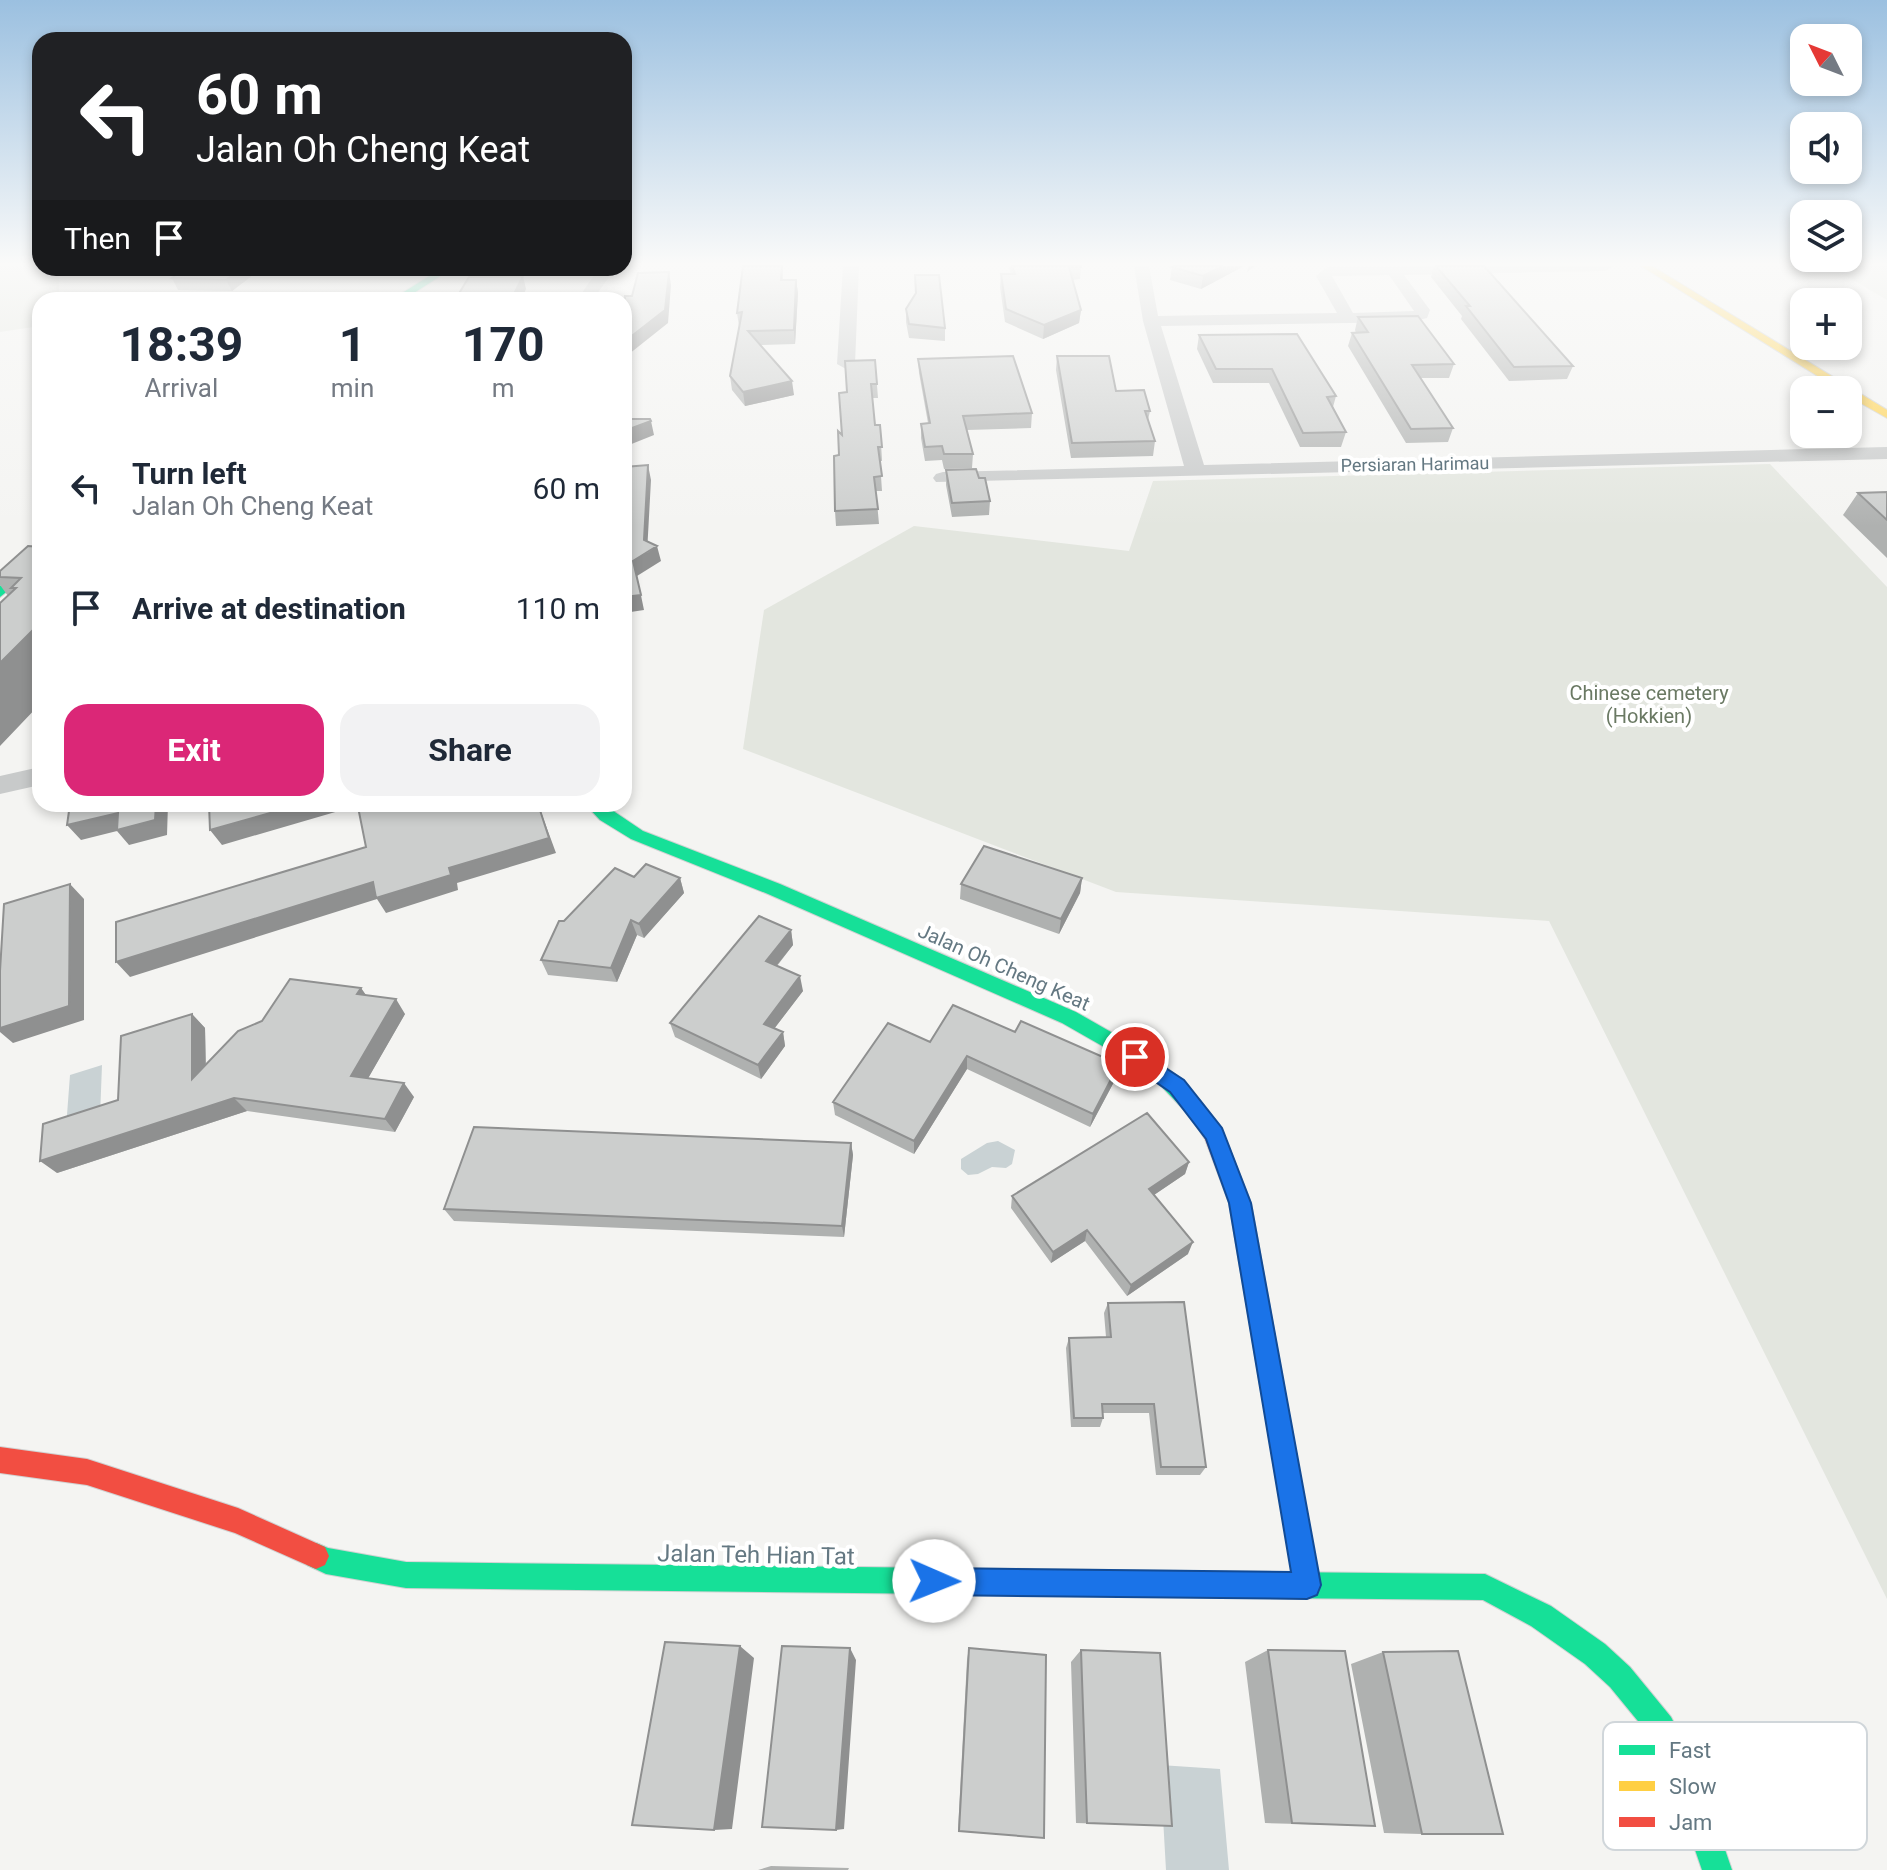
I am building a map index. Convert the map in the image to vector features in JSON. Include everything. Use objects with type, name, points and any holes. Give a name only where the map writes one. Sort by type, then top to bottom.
[{"type":"street","points":[[846,364],[847,353]]},
{"type":"street","points":[[1161,353],[1195,469]]},
{"type":"street","points":[[1763,353],[1798,376]]},
{"type":"street","points":[[1787,353],[1824,376]]},
{"type":"street","points":[[1862,399],[1887,415]]},
{"type":"street","points":[[1862,417],[1887,432]]},
{"type":"street","name":"Persiaran Harimau","points":[[943,478],[1887,453]]},
{"type":"street","points":[[0,593],[32,565]]},
{"type":"street","points":[[0,785],[32,778]]},
{"type":"street","name":"Jalan Oh Cheng Keat","points":[[600,812],[639,835],[726,869],[1040,1006],[1114,1042],[1177,1086],[1214,1134],[1240,1203],[1307,1585]]},
{"type":"street","name":"Jalan Teh Hian Tat","points":[[0,1460],[87,1472],[238,1521],[326,1561],[406,1575],[1485,1587],[1551,1620],[1615,1674],[1657,1722]]},
{"type":"street","name":"Jalan Teh Hian Tat","points":[[1710,1850],[1717,1870]]},
{"type":"green space","name":"Chinese cemetery (Hokkien)","points":[[1770,464],[1887,587],[1887,1599],[1549,921],[1116,892],[743,749],[764,610],[914,526],[1129,551],[1153,481]]},
{"type":"shaded area","points":[[102,1065],[100,1117],[66,1128],[70,1075]]},
{"type":"shaded area","points":[[998,1141],[1015,1150],[1012,1164],[1006,1168],[992,1167],[968,1175],[961,1169],[961,1159],[987,1143]]},
{"type":"shaded area","points":[[1160,1765],[1220,1769],[1229,1870],[1166,1870]]},
{"type":"building","points":[[734,353],[768,353],[792,381],[743,392],[730,376]]},
{"type":"building","points":[[1208,353],[1309,353],[1336,396],[1327,397],[1346,432],[1303,433],[1272,369],[1216,369]]},
{"type":"building","points":[[1364,353],[1446,353],[1454,364],[1412,365],[1453,428],[1411,429]]},
{"type":"building","points":[[1503,353],[1562,353],[1573,366],[1514,367]]},
{"type":"building","points":[[1013,356],[1032,413],[963,416],[973,454],[944,454],[942,446],[925,447],[921,424],[930,423],[918,359]]},
{"type":"building","points":[[1057,356],[1109,356],[1116,391],[1144,390],[1150,411],[1145,411],[1155,441],[1072,443]]},
{"type":"building","points":[[875,360],[877,384],[871,384],[875,425],[880,425],[882,447],[878,447],[882,476],[874,477],[878,509],[835,511],[834,456],[839,455],[838,431],[842,435],[839,393],[847,392],[845,361]]},
{"type":"building","points":[[632,419],[651,421],[632,428]]},
{"type":"building","points":[[648,465],[644,540],[657,546],[633,561],[641,595],[632,596],[632,466]]},
{"type":"building","points":[[976,469],[979,478],[985,478],[990,501],[952,503],[946,470]]},
{"type":"building","points":[[1887,492],[1887,520],[1858,493]]},
{"type":"building","points":[[28,546],[32,546],[32,631],[0,663],[0,603],[16,588],[11,588],[21,578],[0,577],[0,571]]},
{"type":"building","points":[[69,812],[156,812],[155,820],[117,830],[118,813],[67,825]]},
{"type":"building","points":[[209,812],[274,812],[210,830]]},
{"type":"building","points":[[359,812],[541,812],[549,838],[449,868],[451,875],[376,898],[373,882],[116,962],[116,922],[366,847]]},
{"type":"building","points":[[984,846],[1082,878],[1061,919],[961,884]]},
{"type":"building","points":[[646,864],[680,878],[639,924],[631,920],[611,968],[541,960],[559,921],[564,921],[615,868],[634,877]]},
{"type":"building","points":[[70,884],[69,1006],[0,1028],[4,904]]},
{"type":"building","points":[[759,916],[791,930],[766,961],[800,976],[764,1024],[783,1032],[758,1065],[670,1023]]},
{"type":"building","points":[[290,979],[361,988],[357,994],[396,999],[351,1076],[404,1083],[385,1119],[234,1098],[40,1161],[43,1124],[118,1100],[121,1036],[192,1014],[192,1079],[238,1031],[262,1021]]},
{"type":"building","points":[[953,1005],[1015,1032],[1021,1021],[1119,1064],[1093,1114],[967,1056],[914,1141],[833,1102],[888,1023],[930,1042]]},
{"type":"building","points":[[1147,1113],[1189,1162],[1149,1189],[1193,1242],[1131,1285],[1087,1230],[1053,1252],[1012,1196]]},
{"type":"building","points":[[474,1127],[851,1143],[842,1226],[444,1209]]},
{"type":"building","points":[[1184,1302],[1206,1467],[1161,1467],[1154,1404],[1102,1404],[1103,1418],[1074,1418],[1069,1338],[1111,1337],[1108,1303]]},
{"type":"building","points":[[665,1642],[740,1646],[714,1830],[632,1825]]},
{"type":"building","points":[[782,1646],[850,1648],[836,1830],[762,1827]]},
{"type":"building","points":[[969,1648],[1046,1655],[1044,1838],[959,1831]]},
{"type":"building","points":[[1081,1650],[1160,1653],[1172,1826],[1087,1823]]},
{"type":"building","points":[[1268,1650],[1345,1651],[1375,1826],[1292,1823]]},
{"type":"building","points":[[1458,1651],[1503,1834],[1422,1834],[1383,1652]]},
{"type":"traffic: fast","points":[[0,593],[32,565]]},
{"type":"traffic: fast","points":[[602,812],[637,835],[774,889],[1069,1018],[1139,1058],[1169,1081],[1193,1106]]},
{"type":"traffic: fast","points":[[316,1556],[326,1561],[406,1575],[946,1581]]},
{"type":"traffic: fast","points":[[1275,1585],[1485,1587],[1541,1616],[1595,1654],[1620,1677],[1657,1722]]},
{"type":"traffic: fast","points":[[1710,1850],[1717,1870]]},
{"type":"traffic: slow","points":[[1787,353],[1824,376]]},
{"type":"traffic: slow","points":[[1862,400],[1887,415]]},
{"type":"traffic: jam","points":[[1193,1106],[1214,1134],[1240,1203],[1307,1585]]},
{"type":"traffic: jam","points":[[0,1460],[87,1472],[238,1521],[316,1556]]},
{"type":"traffic: jam","points":[[946,1581],[1275,1585]]},
{"type":"route","points":[[934,1581],[1307,1585],[1240,1203],[1214,1134],[1177,1086],[1135,1057]]}]
